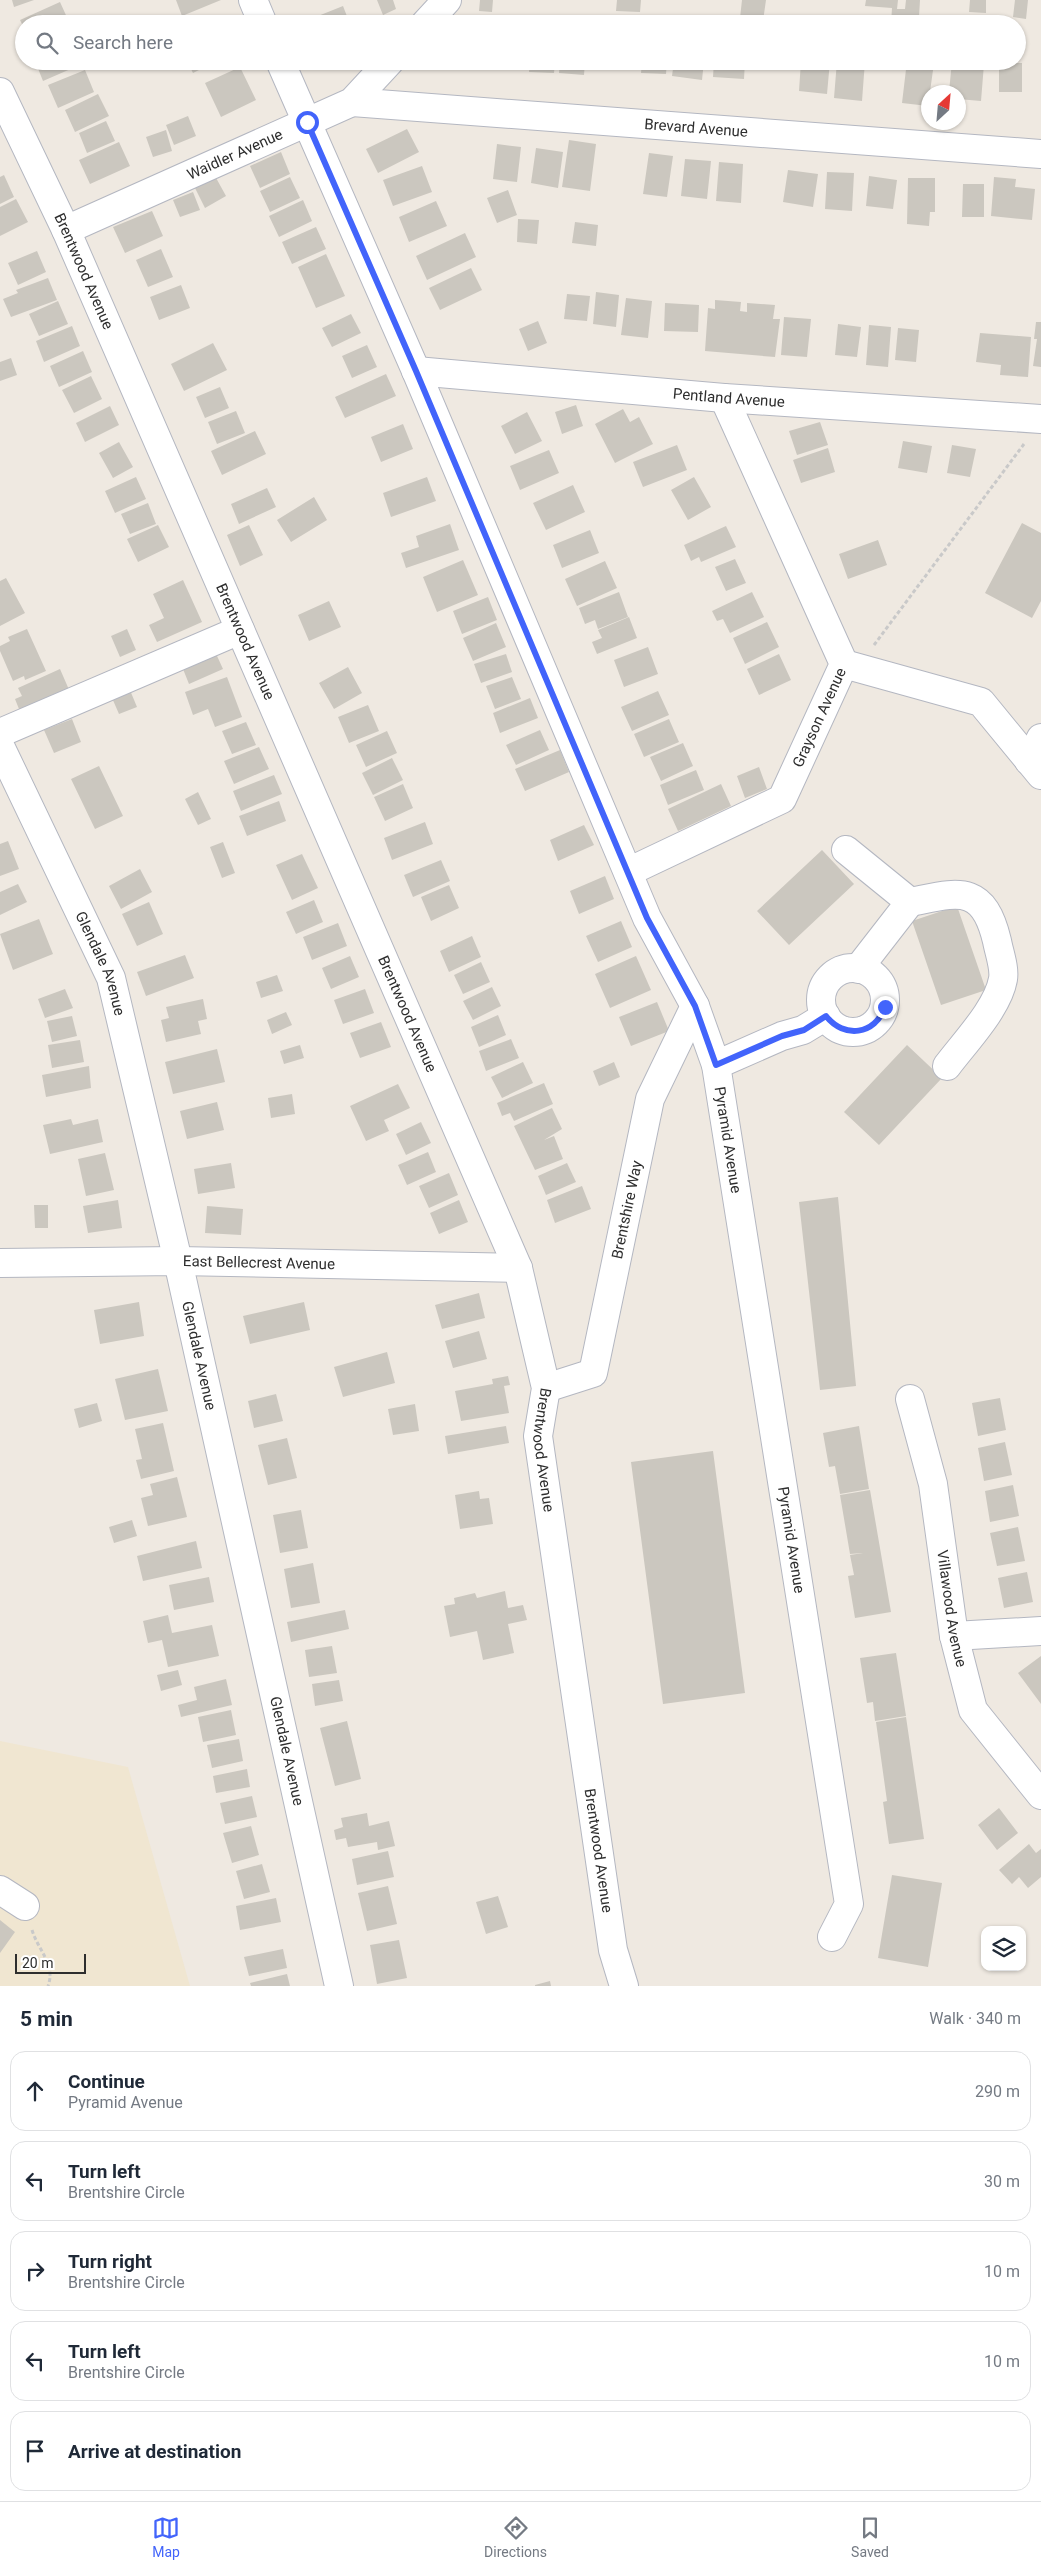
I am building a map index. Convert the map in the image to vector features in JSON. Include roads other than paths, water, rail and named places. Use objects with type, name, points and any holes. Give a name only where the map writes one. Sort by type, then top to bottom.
[{"type":"street","points":[[253,0],[259,15]]},
{"type":"street","points":[[433,15],[447,0]]},
{"type":"street","name":"Pyramid Avenue","points":[[284,70],[416,371],[647,918],[695,1006],[716,1065],[849,1904],[832,1937]]},
{"type":"street","name":"Waidler Avenue","points":[[66,230],[352,102],[382,70]]},
{"type":"street","name":"Brentwood Avenue","points":[[0,92],[66,230],[518,1268],[546,1388],[538,1436],[612,1950],[624,1986]]},
{"type":"street","name":"Brevard Avenue","points":[[352,102],[1041,154]]},
{"type":"street","name":"Pentland Avenue","points":[[416,371],[1035,428]]},
{"type":"street","name":"Grayson Avenue","points":[[628,872],[782,799],[850,666],[724,398]]},
{"type":"street","points":[[0,733],[240,630]]},
{"type":"street","points":[[850,666],[981,702],[1037,758]]},
{"type":"street","name":"Glendale Avenue","points":[[0,746],[111,978],[178,1261],[339,1986]]},
{"type":"street","points":[[846,850],[910,902]]},
{"type":"street","points":[[858,969],[910,902],[957,893],[974,898],[986,912],[995,932],[1004,978],[994,1003],[948,1066]]},
{"type":"street","points":[[848,969],[858,969],[868,972],[882,986],[885,996],[882,1014],[877,1022],[860,1032],[840,1029],[826,1016],[822,1006],[822,995],[827,982],[835,974],[848,969]]},
{"type":"street","name":"Brentshire Way","points":[[546,1388],[593,1373],[650,1099],[695,1006]]},
{"type":"street","points":[[716,1065],[782,1036],[804,1030],[826,1016]]},
{"type":"street","name":"East Bellecrest Avenue","points":[[0,1263],[178,1261],[518,1268]]},
{"type":"street","name":"Villawood Avenue","points":[[910,1399],[933,1484],[954,1636],[974,1710],[1041,1795]]},
{"type":"street","points":[[954,1636],[1041,1631]]},
{"type":"street","points":[[0,1890],[25,1906]]}]
